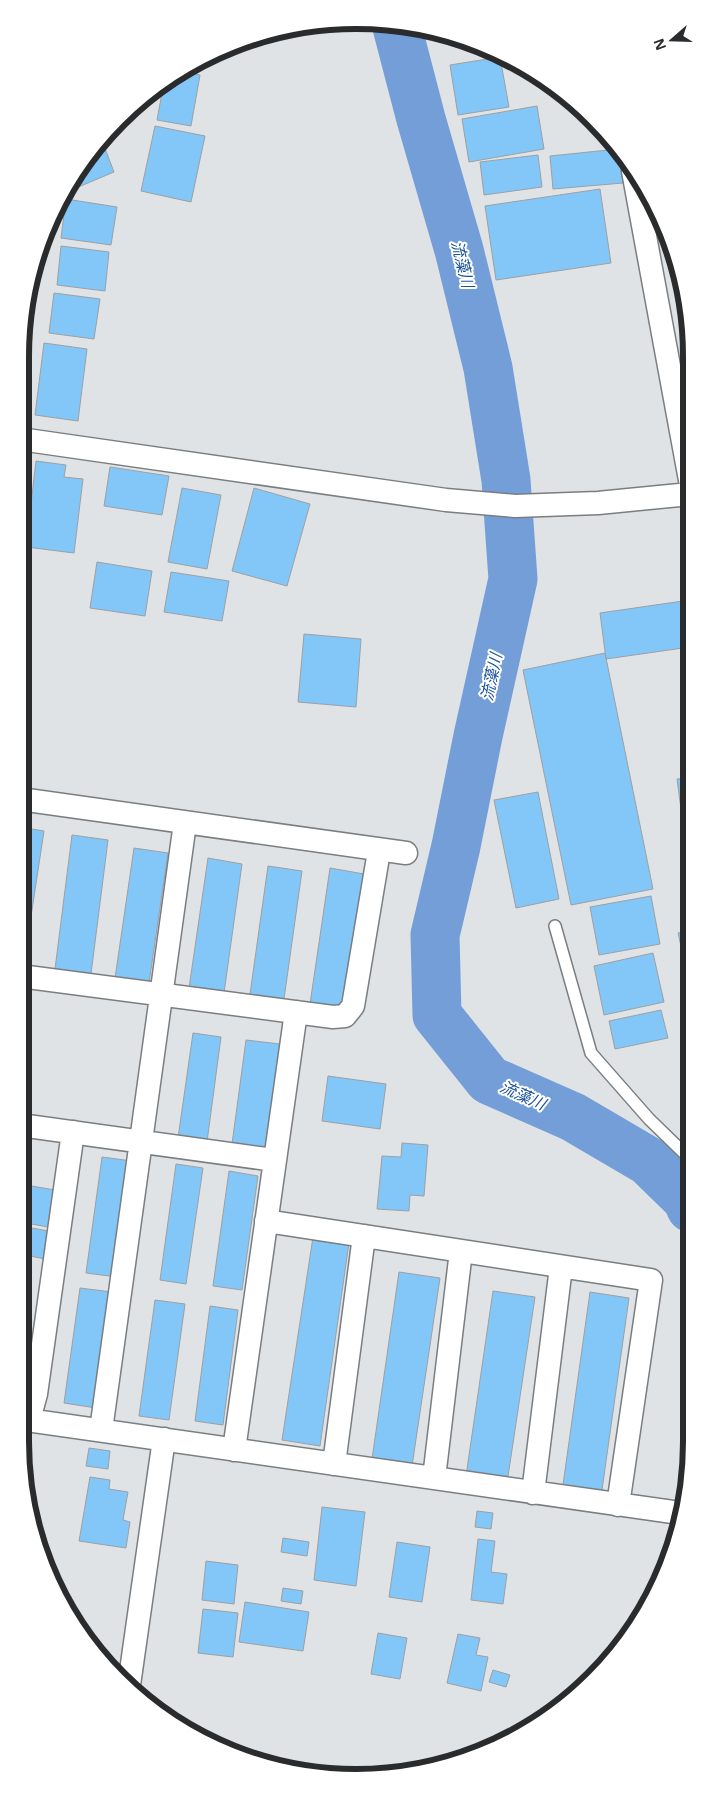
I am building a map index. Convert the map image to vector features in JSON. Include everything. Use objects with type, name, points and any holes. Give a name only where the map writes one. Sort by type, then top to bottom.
[{"type":"street","points":[[636,187],[683,442]]},
{"type":"street","points":[[29,440],[446,500],[515,506],[598,504],[683,495]]},
{"type":"street","points":[[29,800],[406,854]]},
{"type":"street","points":[[101,1430],[185,823]]},
{"type":"street","points":[[29,977],[333,1017],[345,1016],[353,1006],[379,851]]},
{"type":"street","points":[[234,1450],[296,1012]]},
{"type":"street","points":[[29,1125],[274,1160]]},
{"type":"street","points":[[29,1409],[36,1394],[73,1132]]},
{"type":"street","points":[[266,1221],[650,1280],[618,1505]]},
{"type":"street","points":[[334,1464],[364,1236]]},
{"type":"street","points":[[434,1478],[461,1251]]},
{"type":"street","points":[[533,1493],[561,1267]]},
{"type":"street","points":[[29,1421],[675,1513]]},
{"type":"street","points":[[130,1678],[164,1439]]},
{"type":"lane","points":[[555,926],[592,1053],[649,1119],[683,1152]]},
{"type":"building","points":[[492,58],[501,62],[509,107],[458,115],[450,65]]},
{"type":"building","points":[[192,73],[200,75],[191,126],[157,120],[162,92]]},
{"type":"building","points":[[537,106],[544,149],[469,162],[462,119]]},
{"type":"building","points":[[155,126],[205,136],[191,202],[141,191]]},
{"type":"building","points":[[104,147],[114,172],[76,188],[84,174]]},
{"type":"building","points":[[610,150],[620,163],[623,183],[553,189],[550,156]]},
{"type":"building","points":[[538,155],[542,187],[484,195],[480,162]]},
{"type":"building","points":[[600,189],[611,263],[496,280],[485,206]]},
{"type":"building","points":[[69,199],[117,207],[111,245],[61,238],[65,206]]},
{"type":"building","points":[[61,246],[109,252],[105,291],[57,285]]},
{"type":"building","points":[[54,293],[100,299],[94,339],[49,333]]},
{"type":"building","points":[[44,343],[87,349],[78,421],[35,415]]},
{"type":"building","points":[[36,461],[66,465],[64,477],[83,479],[74,553],[29,547],[29,521]]},
{"type":"building","points":[[110,467],[169,476],[162,515],[104,506]]},
{"type":"building","points":[[182,488],[221,495],[207,569],[168,562]]},
{"type":"building","points":[[254,488],[310,504],[287,586],[232,571]]},
{"type":"building","points":[[97,562],[152,571],[145,616],[90,608]]},
{"type":"building","points":[[171,572],[229,581],[222,621],[164,612]]},
{"type":"building","points":[[683,601],[683,648],[606,659],[600,613]]},
{"type":"building","points":[[304,634],[361,639],[356,707],[298,702]]},
{"type":"building","points":[[605,653],[653,889],[571,905],[523,670]]},
{"type":"building","points":[[677,779],[683,779],[683,809],[681,809]]},
{"type":"building","points":[[538,792],[559,899],[516,908],[494,800]]},
{"type":"building","points":[[29,828],[44,831],[29,930]]},
{"type":"building","points":[[72,835],[108,840],[91,974],[55,969]]},
{"type":"building","points":[[134,848],[168,853],[149,983],[115,978]]},
{"type":"building","points":[[208,858],[242,864],[224,993],[189,988]]},
{"type":"building","points":[[268,866],[302,871],[284,999],[250,994]]},
{"type":"building","points":[[330,868],[364,874],[344,1010],[310,1004]]},
{"type":"building","points":[[651,896],[660,944],[599,955],[590,907]]},
{"type":"building","points":[[683,932],[683,955],[678,933]]},
{"type":"building","points":[[653,953],[664,1002],[604,1015],[594,966]]},
{"type":"building","points":[[661,1010],[668,1038],[615,1049],[609,1021]]},
{"type":"building","points":[[193,1033],[221,1037],[207,1142],[178,1138]]},
{"type":"building","points":[[246,1040],[280,1044],[265,1149],[232,1144]]},
{"type":"building","points":[[328,1076],[386,1084],[380,1129],[322,1121]]},
{"type":"building","points":[[402,1143],[428,1145],[424,1196],[410,1195],[409,1211],[377,1209],[382,1156],[401,1157]]},
{"type":"building","points":[[102,1157],[132,1161],[117,1277],[86,1273]]},
{"type":"building","points":[[176,1164],[203,1168],[186,1284],[160,1280]]},
{"type":"building","points":[[229,1171],[258,1176],[242,1290],[213,1286]]},
{"type":"building","points":[[29,1186],[55,1190],[48,1227],[29,1224]]},
{"type":"building","points":[[29,1228],[55,1232],[50,1260],[29,1256]]},
{"type":"building","points":[[313,1237],[349,1243],[320,1446],[282,1440]]},
{"type":"building","points":[[399,1272],[440,1278],[412,1466],[372,1459]]},
{"type":"building","points":[[80,1288],[112,1292],[96,1408],[64,1403]]},
{"type":"building","points":[[493,1291],[535,1297],[507,1483],[466,1476]]},
{"type":"building","points":[[590,1292],[629,1298],[601,1497],[562,1492]]},
{"type":"building","points":[[155,1300],[185,1304],[169,1420],[139,1416]]},
{"type":"building","points":[[210,1306],[238,1310],[223,1425],[195,1421]]},
{"type":"building","points":[[89,1448],[110,1451],[108,1469],[86,1466]]},
{"type":"building","points":[[90,1477],[110,1480],[109,1489],[128,1492],[123,1520],[130,1522],[126,1548],[79,1541]]},
{"type":"building","points":[[322,1507],[365,1512],[356,1586],[314,1580]]},
{"type":"building","points":[[477,1511],[493,1513],[491,1529],[475,1527]]},
{"type":"building","points":[[283,1538],[309,1542],[307,1556],[281,1552]]},
{"type":"building","points":[[478,1539],[495,1541],[491,1572],[507,1574],[503,1604],[471,1600]]},
{"type":"building","points":[[397,1542],[430,1547],[422,1602],[389,1597]]},
{"type":"building","points":[[206,1561],[238,1565],[234,1604],[202,1600]]},
{"type":"building","points":[[283,1588],[303,1591],[301,1604],[281,1601]]},
{"type":"building","points":[[245,1602],[309,1612],[303,1651],[239,1642]]},
{"type":"building","points":[[203,1609],[238,1613],[233,1657],[198,1653]]},
{"type":"building","points":[[378,1633],[407,1638],[400,1679],[371,1674]]},
{"type":"building","points":[[458,1634],[480,1638],[476,1655],[488,1657],[481,1691],[447,1683]]},
{"type":"building","points":[[493,1670],[510,1675],[506,1687],[489,1682]]},
{"type":"waterway","name":"流藻川","points":[[398,32],[459,250],[488,368],[506,480],[513,579],[435,935],[437,1015],[489,1080],[573,1117],[648,1161],[683,1195]]}]
